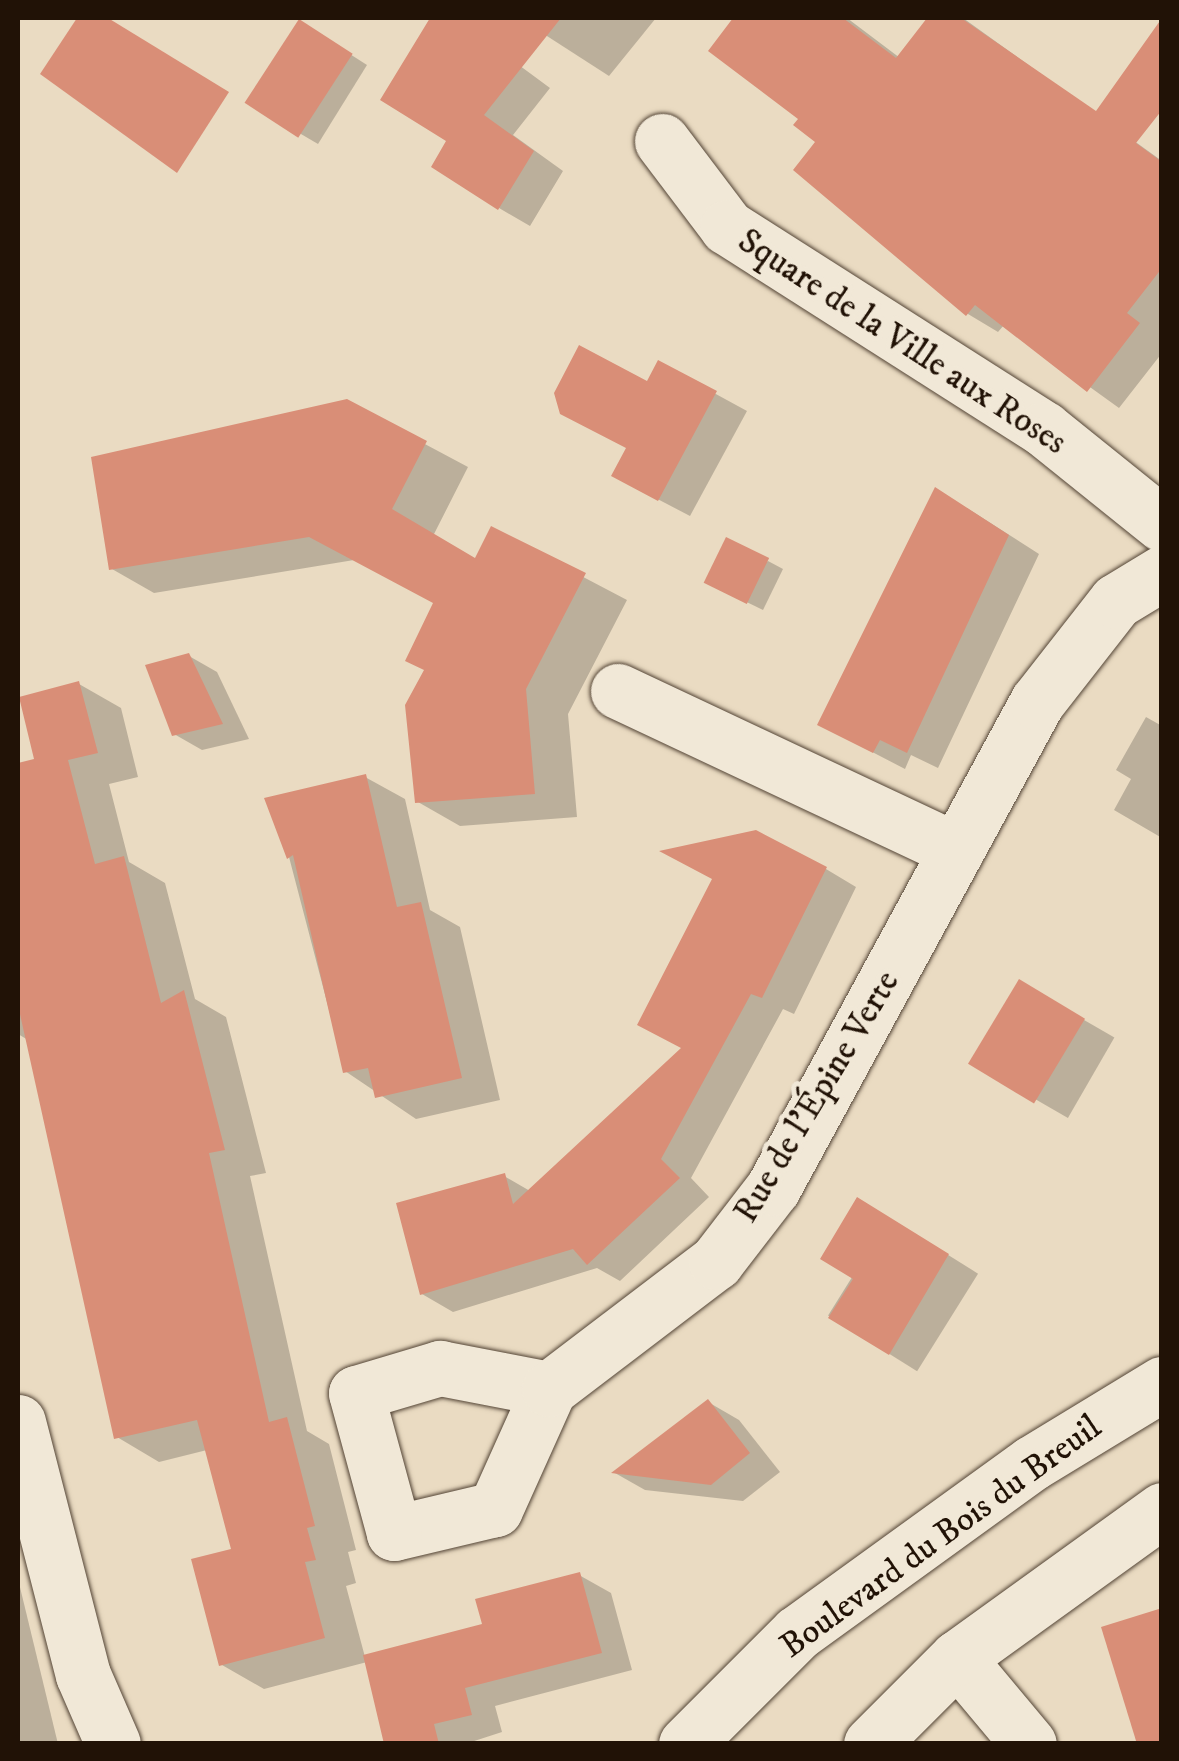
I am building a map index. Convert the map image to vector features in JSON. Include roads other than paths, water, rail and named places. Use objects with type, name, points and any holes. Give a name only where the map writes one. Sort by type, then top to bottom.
[{"type":"street","name":"Square de la Ville aux Roses","points":[[662,141],[727,228],[1044,429],[1162,524]]},
{"type":"street","name":"Rue de l'Épine Verte","points":[[549,1389],[716,1262],[772,1188],[1037,702],[1116,602],[1162,573]]},
{"type":"street","points":[[618,690],[956,850]]},
{"type":"street","name":"Boulevard du Bois du Breuil","points":[[686,1744],[798,1634],[1032,1463],[1162,1384]]},
{"type":"street","points":[[18,1422],[83,1675],[113,1744]]},
{"type":"street","points":[[870,1744],[957,1658],[1162,1510]]},
{"type":"street","points":[[957,1658],[1029,1744]]}]
